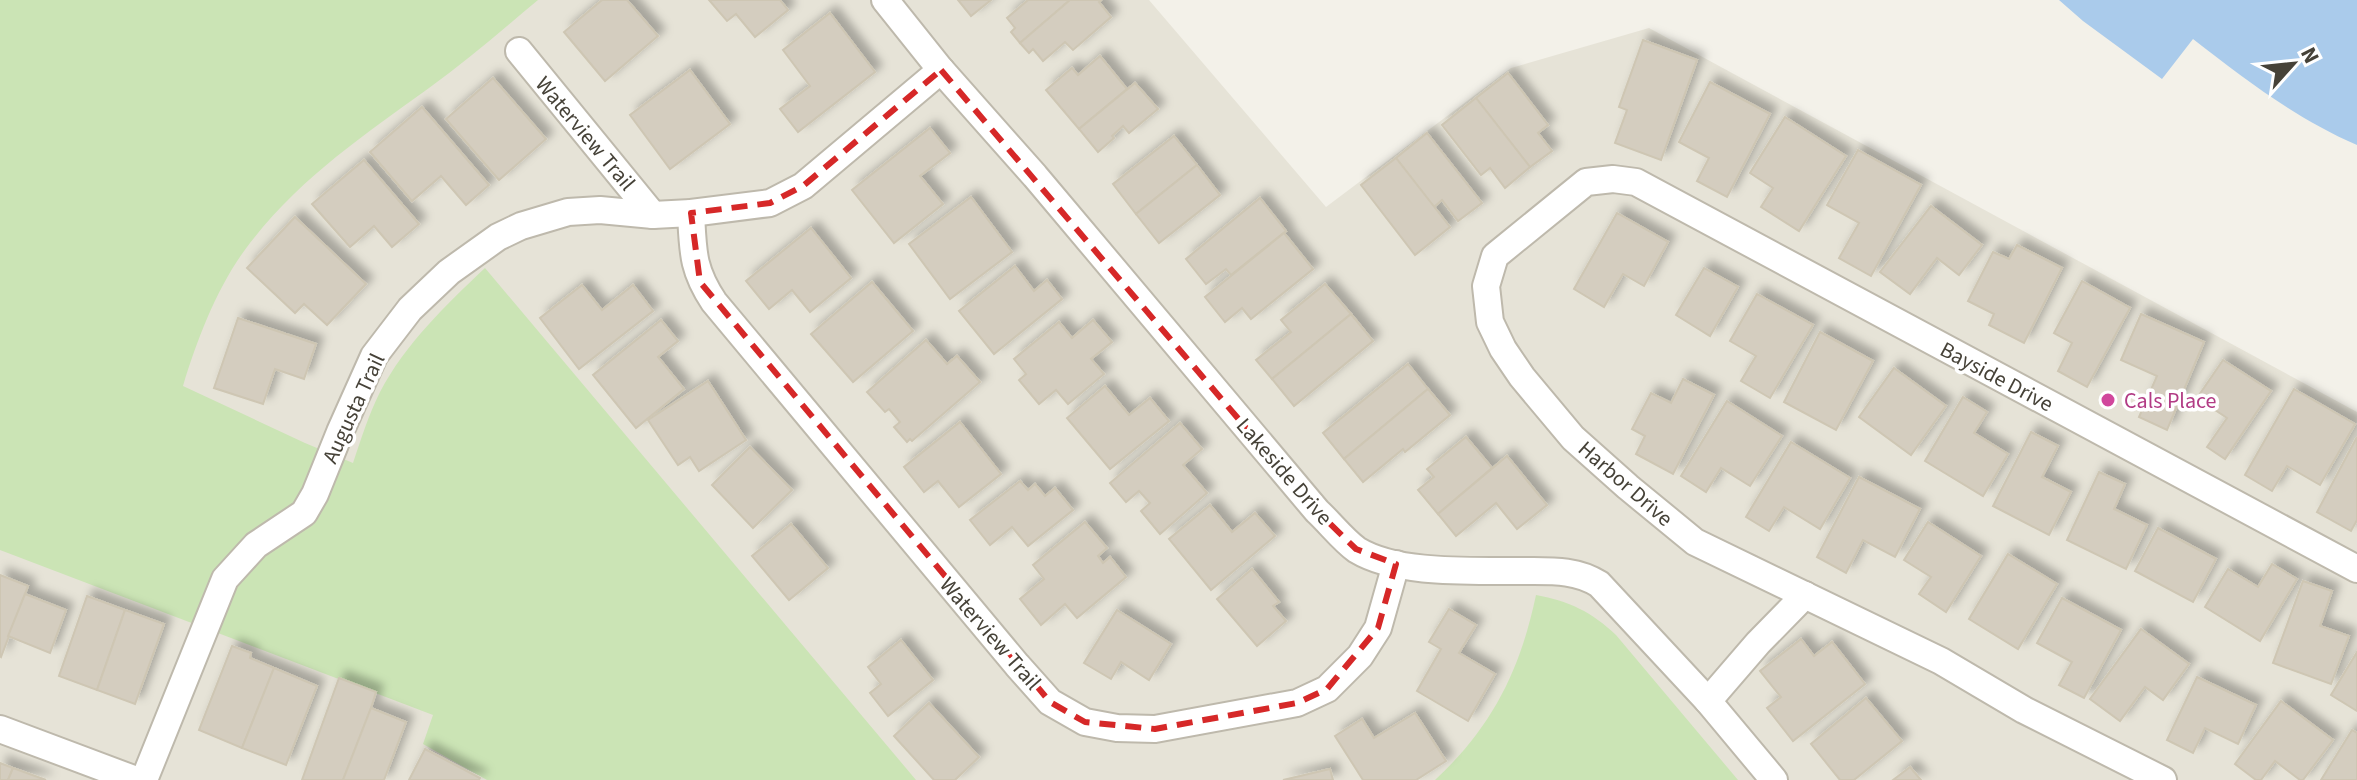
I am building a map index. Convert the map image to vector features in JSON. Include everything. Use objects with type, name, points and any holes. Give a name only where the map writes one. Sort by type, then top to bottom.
[{"type":"street","name":"Lakeside Drive","points":[[885,0],[941,70],[1035,176],[1317,511],[1356,549],[1387,563],[1440,570],[1567,572],[1590,578],[1708,701],[1774,780]]},
{"type":"street","name":"Waterview Trail","points":[[519,51],[653,215]]},
{"type":"street","name":"Augusta Trail","points":[[144,780],[225,579],[256,545],[304,513],[374,356],[410,309],[449,272],[498,237],[521,226],[568,212],[600,210],[653,215],[770,203],[803,186],[941,70]]},
{"type":"street","name":"Bayside Drive","points":[[1490,322],[1486,286],[1495,256],[1586,182],[1613,179],[1636,182],[2357,569]]},
{"type":"street","name":"Waterview Trail","points":[[691,213],[694,262],[700,282],[714,302],[1017,665],[1050,702],[1085,722],[1117,728],[1155,729],[1297,703],[1327,689],[1360,656],[1378,628],[1396,564]]},
{"type":"street","name":"Harbor Drive","points":[[1490,322],[1522,377],[1573,438],[1695,542],[1941,661],[2024,710],[2163,780]]},
{"type":"street","points":[[1708,701],[1805,595]]},
{"type":"street","points":[[0,729],[136,780]]},
{"type":"highlighted area","points":[[941,70],[1317,511],[1356,549],[1396,564],[1378,628],[1327,689],[1297,703],[1155,729],[1085,722],[1050,702],[700,282],[691,213],[770,203],[803,186]]},
{"type":"shaded area","points":[[0,0],[1149,0],[1326,207],[1511,68],[1649,28],[2357,412],[2357,780],[0,780]]},
{"type":"green space","points":[[0,0],[538,0],[457,67],[334,159],[269,220],[239,259],[219,293],[202,330],[183,386],[353,463],[376,400],[390,374],[414,341],[485,268],[916,780],[487,780],[423,744],[433,715],[0,550]]},
{"type":"green space","points":[[1536,595],[1579,609],[1616,635],[1738,780],[1435,780],[1473,739],[1501,696],[1521,649]]},
{"type":"water","points":[[2059,0],[2357,0],[2357,145],[2292,110],[2193,39],[2162,79]]},
{"type":"building","points":[[602,0],[627,0],[658,36],[605,81],[564,32]]},
{"type":"building","points":[[709,0],[780,0],[788,10],[755,37],[736,14],[727,21]]},
{"type":"building","points":[[958,0],[991,0],[971,16]]},
{"type":"building","points":[[1028,0],[1070,0],[1020,43],[1011,32],[1015,28],[1007,18]]},
{"type":"building","points":[[1070,0],[1101,0],[1099,2],[1111,17],[1073,50],[1065,42],[1043,61],[1033,49],[1029,53],[1020,43]]},
{"type":"building","points":[[830,13],[875,72],[798,132],[780,109],[810,86],[783,50]]},
{"type":"building","points":[[1643,40],[1697,60],[1661,160],[1615,143],[1627,110],[1619,107]]},
{"type":"building","points":[[1100,56],[1127,89],[1079,129],[1046,90],[1072,68],[1078,75]]},
{"type":"building","points":[[690,70],[730,124],[670,169],[630,115]]},
{"type":"building","points":[[1508,73],[1548,125],[1538,133],[1552,151],[1530,167],[1476,98]]},
{"type":"building","points":[[493,78],[546,139],[499,180],[446,119]]},
{"type":"building","points":[[1710,82],[1770,114],[1727,197],[1697,181],[1709,158],[1679,142]]},
{"type":"building","points":[[1135,83],[1158,109],[1129,133],[1123,126],[1098,152],[1079,129]]},
{"type":"building","points":[[1476,98],[1530,167],[1505,188],[1490,168],[1481,175],[1442,125]]},
{"type":"building","points":[[422,107],[489,185],[466,205],[441,176],[412,201],[370,152]]},
{"type":"building","points":[[1785,117],[1846,156],[1799,231],[1761,207],[1773,188],[1750,173]]},
{"type":"building","points":[[930,128],[950,153],[920,176],[943,204],[894,243],[852,190]]},
{"type":"building","points":[[1427,133],[1482,203],[1458,221],[1442,200],[1434,207],[1396,158]]},
{"type":"building","points":[[1174,136],[1197,165],[1136,214],[1113,184]]},
{"type":"building","points":[[1858,150],[1921,185],[1871,276],[1839,258],[1859,223],[1827,205]]},
{"type":"building","points":[[1396,158],[1450,227],[1415,255],[1361,185]]},
{"type":"building","points":[[364,160],[419,224],[392,247],[374,226],[350,247],[312,204]]},
{"type":"building","points":[[1197,165],[1220,195],[1159,243],[1136,214]]},
{"type":"building","points":[[971,197],[1012,252],[950,299],[909,244]]},
{"type":"building","points":[[1260,198],[1286,231],[1231,275],[1226,269],[1206,284],[1186,259]]},
{"type":"building","points":[[1931,206],[1982,245],[1959,275],[1937,258],[1910,294],[1880,272]]},
{"type":"building","points":[[1617,213],[1668,242],[1644,286],[1623,274],[1604,307],[1574,289]]},
{"type":"building","points":[[295,217],[366,284],[327,325],[304,304],[295,313],[247,268]]},
{"type":"building","points":[[811,228],[851,278],[810,312],[792,290],[769,309],[746,281]]},
{"type":"building","points":[[1284,233],[1313,269],[1251,319],[1242,308],[1225,322],[1205,297]]},
{"type":"building","points":[[2017,245],[2062,268],[2024,343],[1989,325],[1994,314],[1968,301],[1993,252],[2009,259]]},
{"type":"building","points":[[1015,266],[1034,291],[1047,280],[1062,299],[994,354],[959,311]]},
{"type":"building","points":[[1704,268],[1738,287],[1710,336],[1676,315]]},
{"type":"building","points":[[2082,281],[2130,308],[2087,387],[2058,371],[2072,343],[2054,333]]},
{"type":"building","points":[[872,282],[913,331],[853,382],[811,334]]},
{"type":"building","points":[[1325,284],[1351,314],[1272,379],[1256,360],[1291,332],[1281,320]]},
{"type":"building","points":[[582,285],[602,310],[633,285],[653,311],[579,369],[540,318]]},
{"type":"building","points":[[1757,294],[1813,325],[1770,398],[1741,381],[1756,356],[1730,341]]},
{"type":"building","points":[[1351,314],[1373,341],[1294,406],[1272,379]]},
{"type":"building","points":[[2141,314],[2204,342],[2167,430],[2139,417],[2157,376],[2121,360]]},
{"type":"building","points":[[238,318],[316,344],[304,379],[275,369],[263,404],[214,388]]},
{"type":"building","points":[[661,320],[678,341],[658,357],[684,389],[636,428],[593,375]]},
{"type":"building","points":[[1093,320],[1112,342],[1091,359],[1104,374],[1068,404],[1056,390],[1039,404],[1019,380],[1026,374],[1014,359],[1059,322],[1072,338]]},
{"type":"building","points":[[1820,332],[1873,361],[1836,430],[1784,402]]},
{"type":"building","points":[[926,340],[947,364],[957,356],[980,382],[912,441],[907,442],[894,427],[900,422],[889,409],[885,412],[867,392]]},
{"type":"building","points":[[2223,360],[2271,391],[2225,459],[2207,447],[2227,418],[2197,398]]},
{"type":"building","points":[[1408,364],[1428,389],[1344,459],[1323,433]]},
{"type":"building","points":[[1894,368],[1946,406],[1911,455],[1859,417]]},
{"type":"building","points":[[1683,379],[1714,395],[1673,474],[1636,454],[1645,436],[1632,429],[1651,393],[1671,403]]},
{"type":"building","points":[[708,381],[746,440],[699,471],[690,457],[678,465],[648,420]]},
{"type":"building","points":[[1105,386],[1129,415],[1150,398],[1169,421],[1110,469],[1067,418]]},
{"type":"building","points":[[1428,389],[1450,415],[1363,482],[1344,459]]},
{"type":"building","points":[[2294,389],[2355,424],[2320,485],[2287,466],[2272,491],[2245,475]]},
{"type":"building","points":[[1963,397],[1987,412],[1974,433],[2008,454],[1983,496],[1925,461]]},
{"type":"building","points":[[1727,401],[1782,436],[1750,486],[1721,468],[1706,492],[1681,476]]},
{"type":"building","points":[[960,422],[1001,474],[959,507],[938,481],[924,492],[904,467]]},
{"type":"building","points":[[1180,423],[1202,449],[1183,465],[1207,493],[1160,534],[1141,511],[1150,503],[1139,491],[1126,502],[1110,483]]},
{"type":"building","points":[[2031,432],[2058,446],[2042,477],[2071,492],[2049,535],[1993,506]]},
{"type":"building","points":[[1466,437],[1492,468],[1438,514],[1418,490],[1434,477],[1427,469]]},
{"type":"building","points":[[2357,437],[2357,520],[2351,531],[2317,512]]},
{"type":"building","points":[[1791,442],[1850,478],[1820,529],[1784,507],[1769,531],[1746,517]]},
{"type":"building","points":[[750,447],[792,490],[753,528],[712,485]]},
{"type":"building","points":[[1507,456],[1547,505],[1517,529],[1496,503],[1456,536],[1438,514]]},
{"type":"building","points":[[2099,472],[2125,484],[2114,509],[2147,525],[2126,569],[2067,540]]},
{"type":"building","points":[[1859,477],[1920,509],[1895,557],[1863,540],[1846,573],[1817,557]]},
{"type":"building","points":[[1020,481],[1028,490],[1035,484],[1045,496],[1055,488],[1073,510],[1028,546],[1012,527],[990,545],[970,520]]},
{"type":"building","points":[[1210,505],[1232,532],[1255,513],[1275,536],[1211,590],[1169,539]]},
{"type":"building","points":[[1085,522],[1107,548],[1098,556],[1103,563],[1110,557],[1126,577],[1077,618],[1065,604],[1041,625],[1020,599],[1044,579],[1033,565]]},
{"type":"building","points":[[1928,522],[1981,556],[1946,612],[1919,594],[1931,577],[1904,560]]},
{"type":"building","points":[[791,524],[828,568],[789,600],[752,556]]},
{"type":"building","points":[[2158,528],[2216,559],[2193,602],[2135,571]]},
{"type":"building","points":[[2008,554],[2057,584],[2018,649],[1969,619]]},
{"type":"building","points":[[2272,564],[2297,579],[2260,641],[2205,607],[2228,569],[2258,587]]},
{"type":"building","points":[[1252,569],[1279,602],[1273,606],[1286,621],[1257,646],[1217,599]]},
{"type":"building","points":[[0,575],[28,586],[1,657],[0,656]]},
{"type":"building","points":[[2303,581],[2332,591],[2320,626],[2349,636],[2331,684],[2273,663]]},
{"type":"building","points":[[25,594],[66,610],[50,653],[8,636]]},
{"type":"building","points":[[87,596],[125,610],[97,690],[59,676]]},
{"type":"building","points":[[2062,598],[2121,630],[2084,698],[2059,685],[2072,662],[2037,643]]},
{"type":"building","points":[[1449,609],[1476,625],[1459,653],[1495,674],[1468,721],[1417,691],[1441,649],[1429,642]]},
{"type":"building","points":[[125,610],[164,624],[135,704],[97,690]]},
{"type":"building","points":[[1117,610],[1171,644],[1149,680],[1121,662],[1111,679],[1084,663]]},
{"type":"building","points":[[2141,629],[2189,664],[2163,700],[2145,687],[2120,721],[2090,699]]},
{"type":"building","points":[[1801,639],[1814,656],[1832,642],[1865,684],[1793,741],[1767,708],[1781,697],[1760,671]]},
{"type":"building","points":[[901,640],[933,680],[888,716],[870,693],[881,684],[868,667]]},
{"type":"building","points":[[232,646],[251,653],[250,658],[274,668],[242,748],[199,730]]},
{"type":"building","points":[[2357,652],[2357,711],[2331,695]]},
{"type":"building","points":[[274,668],[317,686],[286,765],[242,748]]},
{"type":"building","points":[[2197,677],[2256,705],[2238,744],[2205,728],[2193,753],[2167,740]]},
{"type":"building","points":[[339,678],[376,692],[371,708],[343,780],[302,780]]},
{"type":"building","points":[[1866,698],[1902,741],[1854,780],[1840,780],[1811,744]]},
{"type":"building","points":[[2281,701],[2333,740],[2303,780],[2275,761],[2261,780],[2256,780],[2235,764]]},
{"type":"building","points":[[929,703],[979,757],[955,780],[934,780],[894,736]]},
{"type":"building","points":[[371,708],[406,722],[384,780],[343,780]]},
{"type":"building","points":[[1415,713],[1446,761],[1416,780],[1363,780],[1335,736],[1362,719],[1374,738]]},
{"type":"building","points":[[2352,730],[2357,733],[2357,780],[2321,780]]},
{"type":"building","points":[[425,749],[480,778],[479,780],[409,780]]},
{"type":"building","points":[[0,763],[13,768],[8,780],[0,780]]},
{"type":"building","points":[[1910,767],[1921,780],[1893,780]]},
{"type":"building","points":[[13,768],[46,780],[8,780]]},
{"type":"building","points":[[1330,769],[1333,780],[1283,780]]},
{"type":"place","name":"Cals Place","points":[[2108,400]]}]
